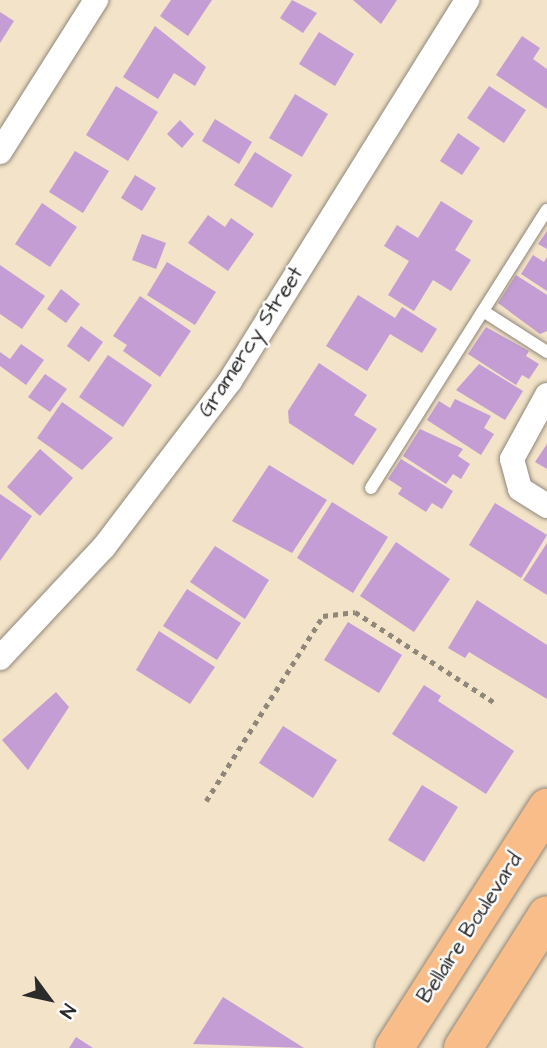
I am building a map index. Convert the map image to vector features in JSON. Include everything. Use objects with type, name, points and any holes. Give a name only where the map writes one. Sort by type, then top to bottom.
[{"type":"main road","name":"Bellaire Boulevard","points":[[394,1048],[547,808]]},
{"type":"main road","points":[[463,1048],[547,915]]},
{"type":"main road","points":[[456,951],[505,982]]},
{"type":"street","points":[[0,152],[96,0]]},
{"type":"street","name":"Gramercy Street","points":[[0,658],[104,547],[230,381],[467,0]]},
{"type":"street","points":[[547,395],[512,459],[520,489],[547,506]]},
{"type":"lane","points":[[371,488],[547,210]]},
{"type":"lane","points":[[483,311],[547,352]]},
{"type":"path","points":[[206,801],[323,616],[355,612],[495,703]]},
{"type":"building","points":[[171,0],[212,0],[188,36],[160,16]]},
{"type":"building","points":[[292,0],[317,13],[303,33],[280,18]]},
{"type":"building","points":[[353,0],[397,0],[381,24]]},
{"type":"building","points":[[0,12],[14,21],[0,43]]},
{"type":"building","points":[[155,26],[206,67],[195,86],[174,73],[158,99],[123,77]]},
{"type":"building","points":[[319,32],[354,54],[335,86],[299,64]]},
{"type":"building","points":[[522,36],[540,48],[533,59],[547,69],[547,109],[496,75]]},
{"type":"building","points":[[116,86],[158,112],[128,161],[86,135]]},
{"type":"building","points":[[489,86],[526,110],[504,143],[467,118]]},
{"type":"building","points":[[295,94],[328,114],[302,157],[269,138]]},
{"type":"building","points":[[215,119],[252,142],[239,164],[202,141]]},
{"type":"building","points":[[180,120],[194,134],[182,148],[167,134]]},
{"type":"building","points":[[458,133],[480,148],[462,175],[440,161]]},
{"type":"building","points":[[75,151],[109,171],[83,213],[49,192]]},
{"type":"building","points":[[255,152],[292,175],[272,208],[234,185]]},
{"type":"building","points":[[135,175],[156,188],[142,211],[121,198]]},
{"type":"building","points":[[441,201],[473,221],[455,250],[471,260],[451,291],[433,280],[414,311],[388,295],[409,261],[384,246],[397,225],[418,238]]},
{"type":"building","points":[[42,203],[77,227],[50,267],[15,244]]},
{"type":"building","points":[[208,215],[225,227],[231,218],[254,234],[228,271],[188,243]]},
{"type":"building","points":[[547,231],[547,249],[538,244]]},
{"type":"building","points":[[142,234],[166,243],[156,269],[132,260]]},
{"type":"building","points":[[533,255],[544,262],[547,257],[547,291],[521,274]]},
{"type":"building","points":[[167,262],[216,292],[195,325],[147,295]]},
{"type":"building","points":[[0,265],[45,296],[22,329],[0,314]]},
{"type":"building","points":[[516,275],[547,295],[547,331],[540,334],[498,303]]},
{"type":"building","points":[[61,289],[80,304],[66,323],[47,309]]},
{"type":"building","points":[[358,295],[395,318],[402,307],[437,329],[422,353],[390,334],[367,371],[326,346]]},
{"type":"building","points":[[140,296],[191,331],[160,377],[123,351],[127,345],[113,336]]},
{"type":"building","points":[[81,326],[103,342],[89,362],[67,346]]},
{"type":"building","points":[[486,327],[529,351],[526,356],[539,364],[529,379],[522,375],[516,385],[468,354]]},
{"type":"building","points":[[21,344],[44,360],[26,385],[0,366],[0,352],[10,359]]},
{"type":"building","points":[[108,355],[152,385],[123,427],[79,397]]},
{"type":"building","points":[[319,363],[367,395],[354,415],[377,429],[353,465],[289,423],[288,411]]},
{"type":"building","points":[[479,364],[523,391],[505,420],[456,390]]},
{"type":"building","points":[[45,374],[67,389],[50,412],[28,397]]},
{"type":"building","points":[[455,399],[491,416],[484,428],[494,434],[481,455],[427,420],[439,401],[450,408]]},
{"type":"building","points":[[62,402],[113,438],[82,470],[37,438]]},
{"type":"building","points":[[420,429],[463,449],[458,456],[470,464],[461,479],[453,474],[446,484],[403,456]]},
{"type":"building","points":[[547,444],[547,469],[535,462]]},
{"type":"building","points":[[40,449],[73,478],[40,516],[7,487]]},
{"type":"building","points":[[401,459],[453,491],[442,509],[432,503],[426,512],[398,494],[402,488],[388,479]]},
{"type":"building","points":[[269,465],[327,500],[292,553],[232,521]]},
{"type":"building","points":[[0,494],[32,516],[0,561]]},
{"type":"building","points":[[332,502],[388,537],[353,593],[297,558]]},
{"type":"building","points":[[495,503],[547,535],[521,578],[469,545]]},
{"type":"building","points":[[396,542],[450,579],[414,632],[360,596]]},
{"type":"building","points":[[547,543],[547,595],[523,580]]},
{"type":"building","points":[[215,546],[269,580],[245,619],[190,582]]},
{"type":"building","points":[[187,589],[241,623],[217,660],[163,626]]},
{"type":"building","points":[[477,600],[547,645],[547,699],[469,652],[465,658],[448,648]]},
{"type":"building","points":[[348,622],[402,655],[379,693],[324,660]]},
{"type":"building","points":[[159,631],[215,667],[190,704],[136,670]]},
{"type":"building","points":[[424,685],[441,696],[438,701],[514,751],[486,794],[392,734]]},
{"type":"building","points":[[56,692],[69,707],[28,770],[2,740]]},
{"type":"building","points":[[283,726],[337,760],[313,798],[259,763]]},
{"type":"building","points":[[422,785],[458,807],[424,862],[388,840]]},
{"type":"building","points":[[223,997],[304,1048],[193,1044]]},
{"type":"building","points":[[76,1037],[93,1048],[69,1048]]}]
